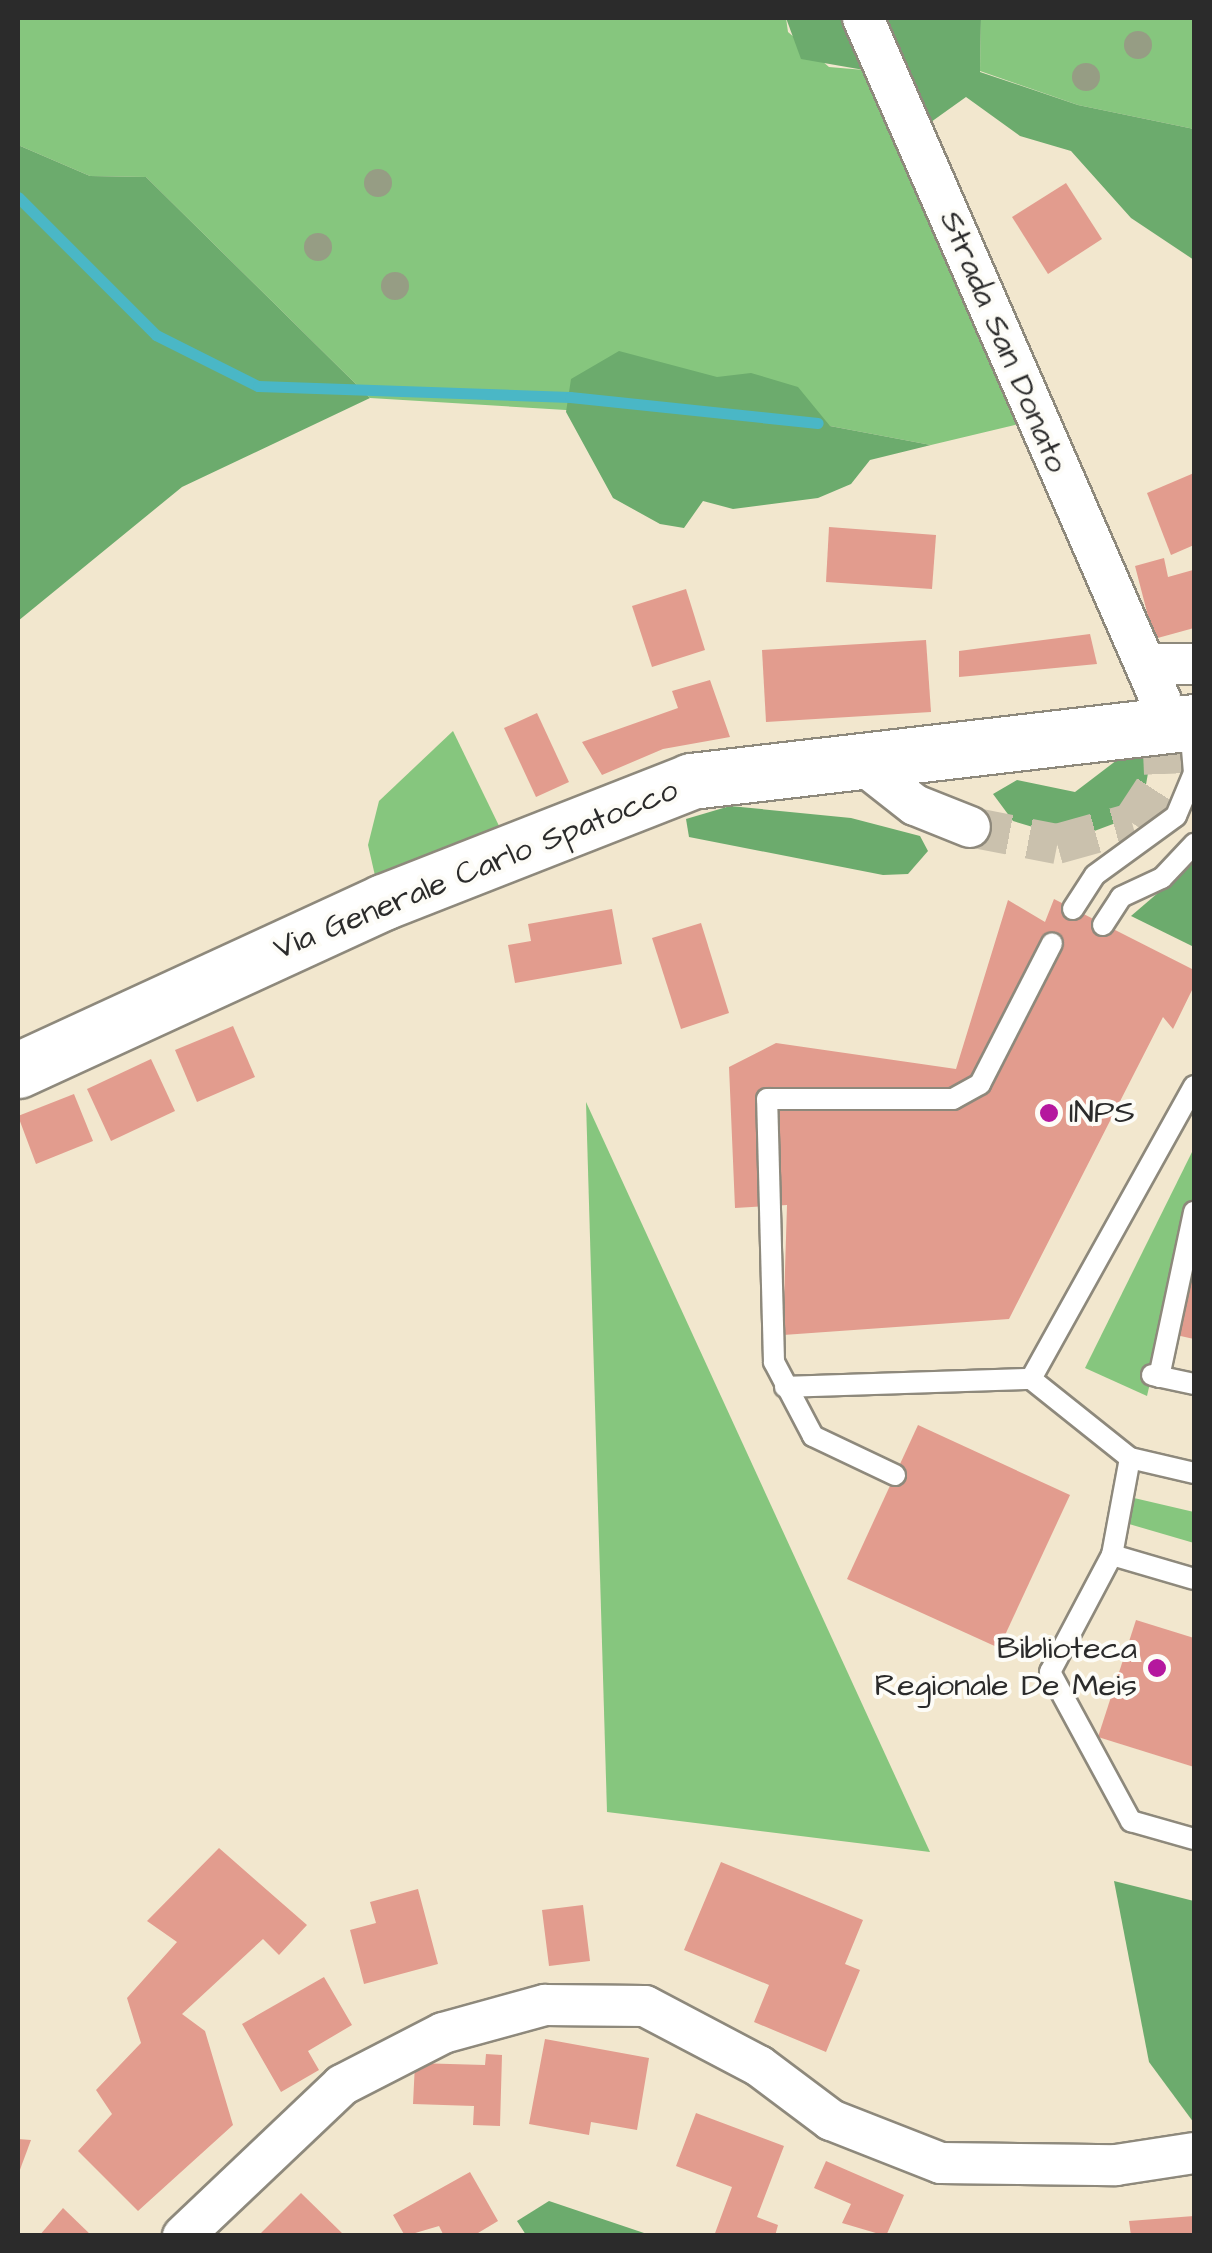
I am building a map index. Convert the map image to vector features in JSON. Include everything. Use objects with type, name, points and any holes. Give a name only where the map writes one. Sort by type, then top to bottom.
[{"type":"main road","name":"Via Generale Carlo Spatocco","points":[[18,1070],[382,902],[650,794],[856,758],[947,750],[1173,703]]},
{"type":"street","name":"Strada San Donato","points":[[863,18],[1173,703]]},
{"type":"street","points":[[1173,703],[1194,664]]},
{"type":"street","points":[[856,758],[915,805],[970,827],[952,792],[947,750]]},
{"type":"street","points":[[183,2236],[342,2086],[443,2033],[545,2005],[645,2006],[758,2066],[831,2120],[941,2163],[1116,2165],[1194,2153]]},
{"type":"lane","points":[[1073,909],[1094,876],[1176,816],[1194,773],[1173,703]]},
{"type":"lane","points":[[1104,925],[1121,897],[1162,878],[1194,844]]},
{"type":"lane","points":[[895,1475],[814,1436],[785,1388],[766,1298],[767,1099],[952,1099],[980,1084],[1052,943]]},
{"type":"lane","points":[[1031,1379],[1192,1098]]},
{"type":"lane","points":[[1194,1212],[1156,1376],[1194,1384]]},
{"type":"lane","points":[[785,1388],[1031,1379],[1130,1458],[1194,1473]]},
{"type":"lane","points":[[1130,1458],[1112,1555],[1050,1672],[1131,1822],[1194,1838]]},
{"type":"lane","points":[[1112,1555],[1194,1579]]},
{"type":"green space","points":[[18,18],[786,18],[788,32],[829,67],[864,70],[1023,423],[931,445],[830,426],[370,398],[146,177],[90,176],[18,145]]},
{"type":"green space","points":[[786,18],[851,18],[864,70],[801,59]]},
{"type":"green space","points":[[877,18],[981,18],[980,72],[1078,105],[1194,129],[1194,260],[1131,218],[1071,151],[1020,136],[966,97],[931,122]]},
{"type":"green space","points":[[981,18],[1194,18],[1194,129],[1078,105],[980,71]]},
{"type":"green space","points":[[18,145],[90,176],[146,177],[370,398],[182,487],[18,621]]},
{"type":"green space","points":[[619,351],[717,377],[751,373],[798,387],[830,426],[931,445],[870,460],[851,484],[818,498],[733,509],[703,501],[684,528],[660,524],[613,498],[566,412],[571,379]]},
{"type":"green space","points":[[453,731],[502,832],[376,880],[368,845],[379,801]]},
{"type":"green space","points":[[1151,756],[1144,796],[1113,824],[1073,839],[1013,821],[993,794],[1017,780],[1075,792],[1117,760]]},
{"type":"green space","points":[[730,806],[851,818],[920,836],[928,851],[908,874],[883,875],[689,837],[686,819]]},
{"type":"green space","points":[[1194,862],[1194,947],[1131,916]]},
{"type":"green space","points":[[586,1102],[930,1852],[607,1812]]},
{"type":"green space","points":[[1194,1148],[1194,1193],[1147,1396],[1085,1368]]},
{"type":"green space","points":[[1134,1498],[1194,1512],[1194,1543],[1129,1524]]},
{"type":"green space","points":[[1114,1881],[1194,1901],[1194,2123],[1149,2062]]},
{"type":"green space","points":[[549,2201],[650,2235],[526,2235],[517,2221]]},
{"type":"building","points":[[1066,183],[1102,239],[1048,274],[1012,217]]},
{"type":"building","points":[[1194,473],[1194,545],[1171,555],[1147,493]]},
{"type":"building","points":[[829,527],[936,535],[932,589],[826,582]]},
{"type":"building","points":[[1164,558],[1168,577],[1193,570],[1194,628],[1154,639],[1135,566]]},
{"type":"building","points":[[686,589],[705,650],[652,667],[632,606]]},
{"type":"building","points":[[1090,634],[1097,664],[959,677],[959,651]]},
{"type":"building","points":[[926,640],[931,712],[766,722],[762,650]]},
{"type":"building","points":[[710,680],[730,737],[663,749],[602,775],[582,742],[678,708],[672,691]]},
{"type":"building","points":[[537,713],[569,782],[536,797],[504,728]]},
{"type":"building","points":[[1054,899],[1194,970],[1194,986],[1173,1029],[1163,1017],[1009,1319],[783,1335],[787,1205],[735,1208],[729,1067],[776,1043],[956,1069],[1008,900],[1045,922]]},
{"type":"building","points":[[612,909],[622,964],[515,983],[508,945],[531,941],[528,924]]},
{"type":"building","points":[[701,923],[729,1013],[681,1029],[652,938]]},
{"type":"building","points":[[233,1026],[255,1077],[197,1102],[175,1050]]},
{"type":"building","points":[[151,1059],[175,1111],[111,1141],[87,1089]]},
{"type":"building","points":[[74,1094],[93,1141],[36,1164],[18,1116]]},
{"type":"building","points":[[1194,1258],[1194,1339],[1176,1335]]},
{"type":"building","points":[[918,1425],[1070,1495],[999,1648],[847,1579]]},
{"type":"building","name":"Biblioteca Regionale De Meis","points":[[1136,1620],[1194,1638],[1194,1767],[1098,1737]]},
{"type":"building","points":[[219,1848],[307,1925],[279,1955],[263,1939],[182,2014],[205,2031],[233,2125],[138,2211],[78,2151],[112,2114],[96,2090],[141,2043],[127,1998],[177,1942],[147,1921]]},
{"type":"building","points":[[721,1862],[863,1920],[845,1964],[860,1970],[826,2052],[754,2022],[769,1985],[684,1950]]},
{"type":"building","points":[[418,1889],[438,1964],[364,1984],[350,1930],[376,1923],[370,1902]]},
{"type":"building","points":[[583,1905],[590,1961],[549,1966],[542,1910]]},
{"type":"building","points":[[324,1977],[352,2025],[308,2051],[319,2070],[281,2092],[242,2024]]},
{"type":"building","points":[[545,2039],[649,2058],[637,2130],[591,2122],[589,2135],[529,2124]]},
{"type":"building","points":[[486,2054],[502,2055],[500,2126],[473,2125],[474,2106],[413,2104],[415,2063],[485,2065]]},
{"type":"building","points":[[696,2113],[784,2146],[757,2217],[778,2225],[775,2236],[714,2236],[732,2187],[676,2166]]},
{"type":"building","points":[[18,2139],[31,2140],[18,2175]]},
{"type":"building","points":[[826,2161],[904,2195],[886,2236],[842,2223],[851,2204],[814,2188]]},
{"type":"building","points":[[470,2172],[498,2221],[473,2236],[444,2236],[439,2226],[405,2236],[393,2215]]},
{"type":"building","points":[[301,2193],[345,2236],[258,2236]]},
{"type":"building","points":[[63,2208],[92,2236],[39,2236]]},
{"type":"building","points":[[1194,2216],[1194,2236],[1131,2236],[1129,2221]]},
{"type":"waterway","points":[[18,197],[156,335],[258,386],[570,397],[818,423]]},
{"type":"tunnel","points":[[970,827],[1057,844],[1132,823],[1164,774],[1161,701]]},
{"type":"place","name":"INPS","points":[[1049,1113]]},
{"type":"place","name":"Biblioteca Regionale De Meis","points":[[1157,1668]]}]
